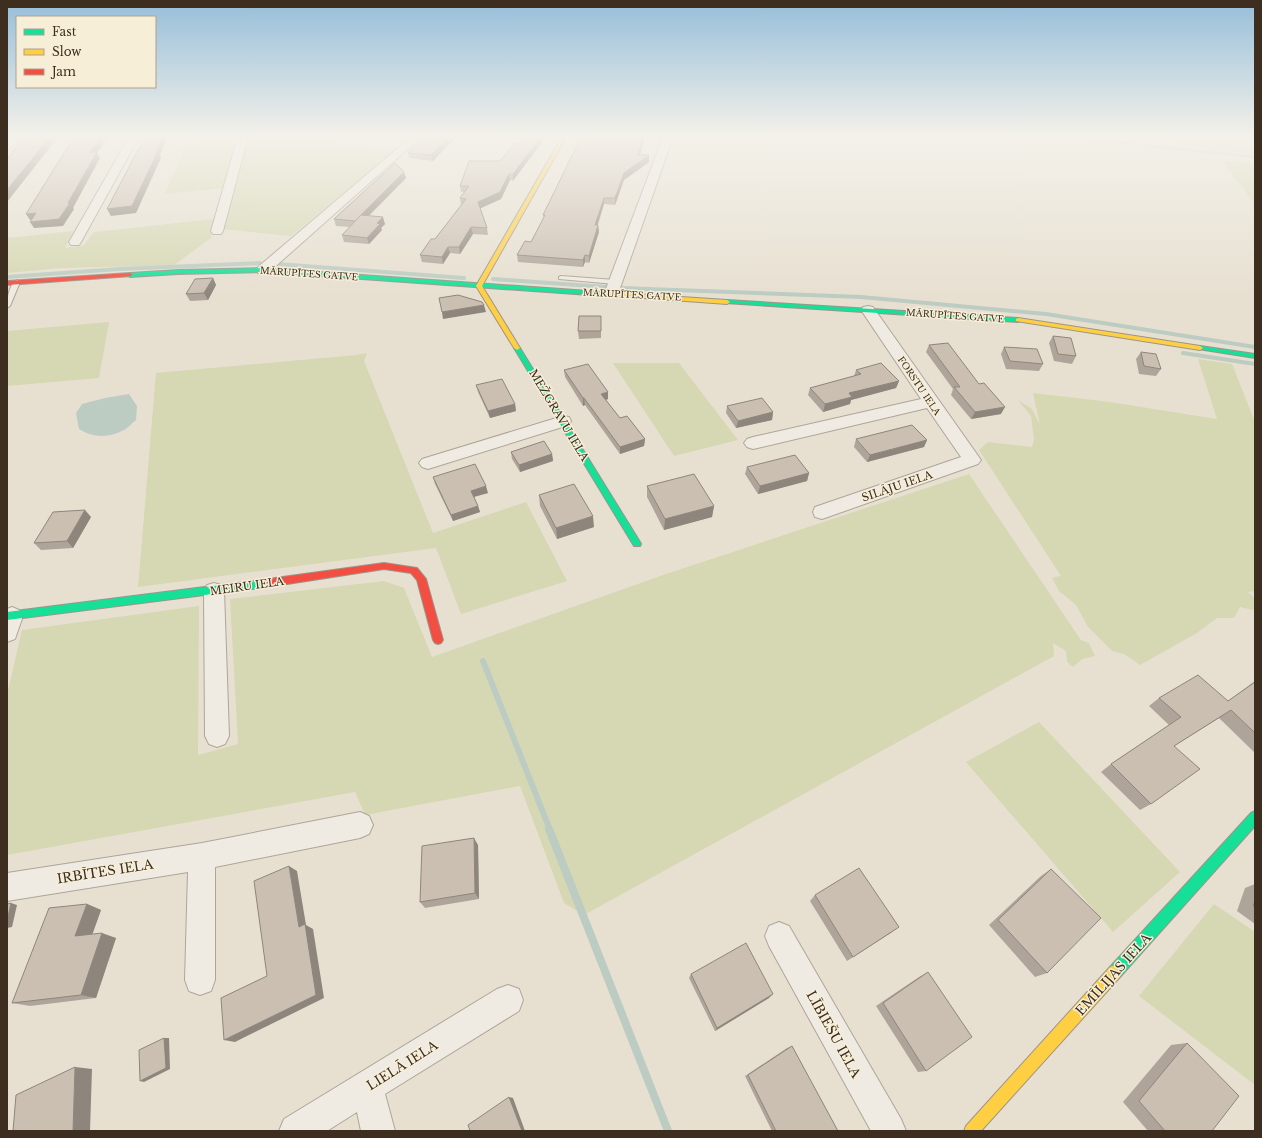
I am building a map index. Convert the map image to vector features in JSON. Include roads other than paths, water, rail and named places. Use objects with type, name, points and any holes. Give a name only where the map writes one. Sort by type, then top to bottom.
[{"type":"street","points":[[75,242],[104,190]]},
{"type":"street","points":[[217,231],[228,190]]},
{"type":"street","points":[[263,270],[355,190]]},
{"type":"street","points":[[479,286],[534,190]]},
{"type":"street","points":[[611,294],[649,190]]},
{"type":"street","name":"MĀRUPĪTES GATVE","points":[[7,282],[178,272],[263,270],[479,286],[1015,320],[1255,356]]},
{"type":"street","name":"MEŽGRAVU IELA","points":[[479,286],[637,544]]},
{"type":"street","name":"FORSTU IELA","points":[[868,310],[930,402],[972,460]]},
{"type":"street","points":[[753,443],[930,402]]},
{"type":"street","points":[[428,463],[563,421]]},
{"type":"street","name":"SILĀJU IELA","points":[[822,512],[972,460]]},
{"type":"street","name":"MEIRU IELA","points":[[9,622],[384,566],[414,570],[420,579],[438,640]]},
{"type":"street","points":[[214,591],[217,736]]},
{"type":"street","name":"EMĪLIJAS IELA","points":[[971,1131],[1255,817]]},
{"type":"street","name":"IRBĪTES IELA","points":[[7,887],[202,856],[360,825]]},
{"type":"street","points":[[200,980],[202,856]]},
{"type":"street","name":"LĪBIEŠU IELA","points":[[779,936],[889,1131]]},
{"type":"street","name":"LIELĀ IELA","points":[[296,1131],[508,1000]]},
{"type":"street","points":[[367,1087],[378,1131]]},
{"type":"lane","points":[[561,278],[615,282]]},
{"type":"lane","points":[[7,306],[17,282]]},
{"type":"waterway","points":[[7,277],[119,269],[260,263]]},
{"type":"waterway","points":[[278,264],[464,278]]},
{"type":"waterway","points":[[493,279],[606,287]]},
{"type":"waterway","points":[[622,288],[861,297],[1046,314],[1255,347]]},
{"type":"waterway","points":[[1183,353],[1255,364]]},
{"type":"waterway","points":[[483,661],[550,830]]},
{"type":"waterway","points":[[549,829],[668,1131]]}]
